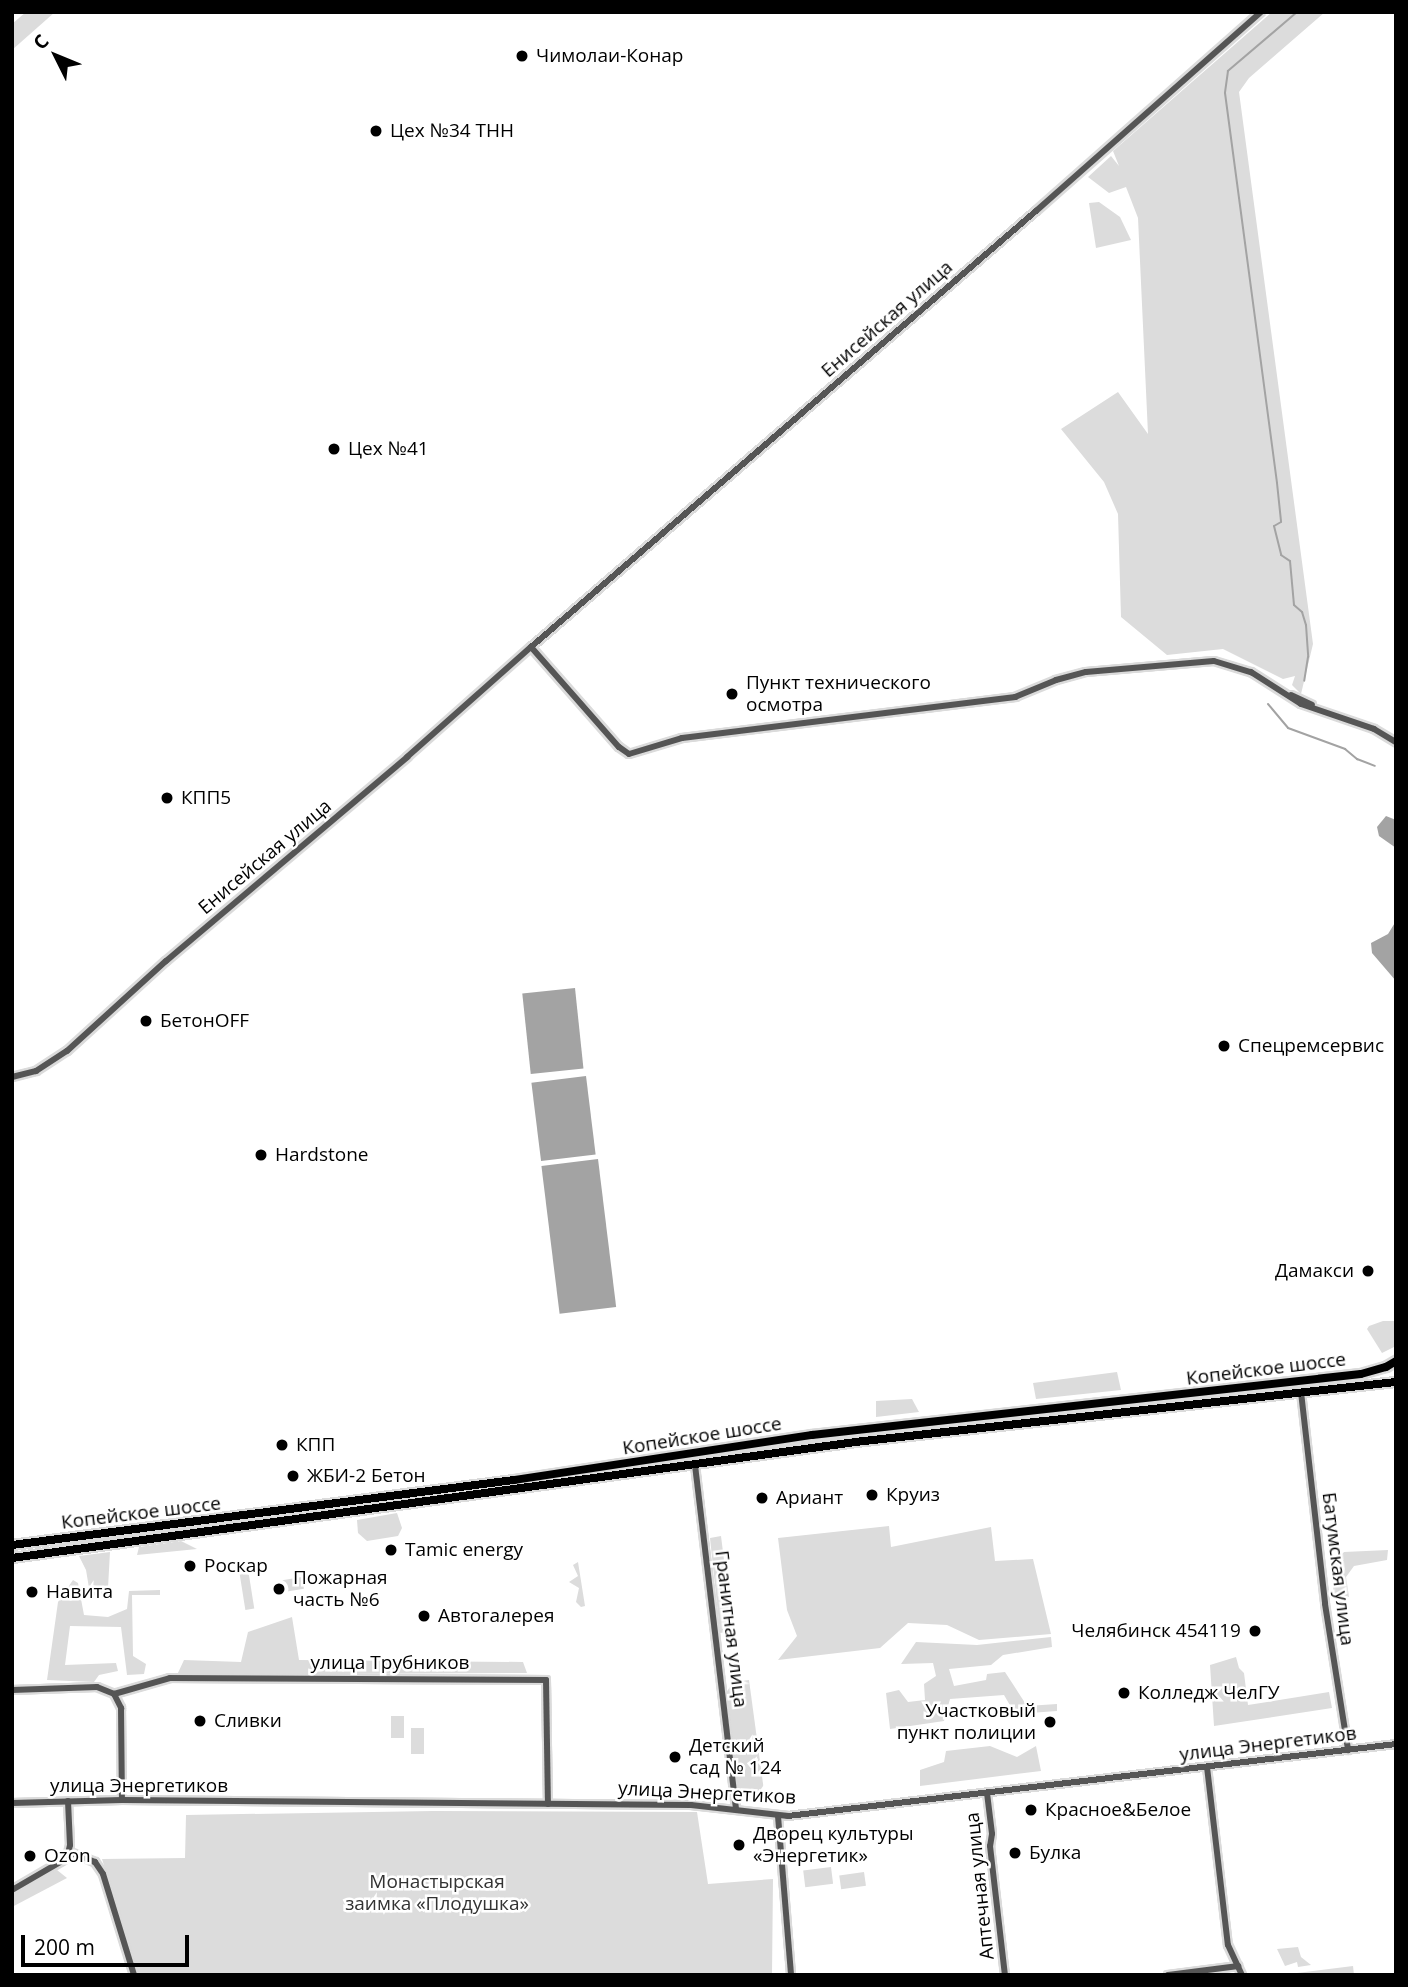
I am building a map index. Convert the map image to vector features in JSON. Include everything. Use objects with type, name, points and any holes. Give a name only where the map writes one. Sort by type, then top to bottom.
[{"type":"main road","name":"Копейское шоссе","points":[[12,1545],[327,1504],[812,1435],[1361,1374],[1396,1361]]},
{"type":"main road","name":"Копейское шоссе","points":[[12,1558],[855,1442],[1396,1382]]},
{"type":"main road","name":"Гранитная улица","points":[[694,1453],[695,1465]]},
{"type":"main road","points":[[327,1504],[328,1515]]},
{"type":"main road","points":[[288,1509],[290,1520]]},
{"type":"street","name":"Енисейская улица","points":[[12,1077],[36,1071],[67,1051],[765,447],[1261,12]]},
{"type":"street","points":[[531,647],[619,747],[624,752],[635,754],[682,738],[1015,697],[1071,675],[1156,664],[1213,661],[1251,672],[1301,705],[1374,729],[1396,742]]},
{"type":"street","name":"Батумская улица","points":[[1301,1392],[1325,1604],[1348,1749]]},
{"type":"street","name":"Гранитная улица","points":[[695,1465],[736,1809]]},
{"type":"street","name":"улица Трубников","points":[[12,1690],[97,1687],[114,1693],[170,1678],[546,1680],[548,1804]]},
{"type":"street","points":[[114,1693],[121,1712],[122,1800]]},
{"type":"street","name":"улица Энергетиков","points":[[12,1803],[122,1800],[691,1805],[779,1816],[1396,1744]]},
{"type":"street","points":[[1207,1767],[1228,1945],[1242,1975]]},
{"type":"street","name":"Аптечная улица","points":[[987,1793],[992,1834],[989,1846],[1005,1975]]},
{"type":"street","points":[[12,1890],[64,1862],[70,1852],[68,1801]]},
{"type":"street","points":[[779,1816],[791,1975]]},
{"type":"street","points":[[70,1852],[95,1862],[103,1874],[134,1975]]},
{"type":"street","points":[[1168,1975],[1238,1966]]},
{"type":"green space","points":[[26,12],[55,12],[12,50],[12,24]]},
{"type":"green space","points":[[1272,12],[1325,12],[1249,78],[1239,92],[1313,644],[1301,694],[1292,685],[1295,676],[1283,679],[1223,649],[1167,655],[1121,617],[1118,514],[1104,482],[1061,429],[1118,392],[1148,434],[1138,218],[1126,187],[1109,193],[1088,177],[1111,156],[1119,166],[1113,151]]},
{"type":"green space","points":[[1099,202],[1120,217],[1131,240],[1096,248],[1089,203]]},
{"type":"green space","points":[[1383,1321],[1396,1321],[1396,1346],[1382,1353],[1367,1329]]},
{"type":"green space","points":[[1117,1372],[1121,1390],[1036,1399],[1033,1383]]},
{"type":"green space","points":[[1360,1381],[729,1452],[786,1443]]},
{"type":"green space","points":[[912,1399],[919,1412],[876,1417],[876,1401]]},
{"type":"green space","points":[[397,1513],[402,1528],[398,1536],[367,1541],[358,1533],[357,1520]]},
{"type":"green space","points":[[889,1526],[891,1547],[991,1527],[995,1561],[1033,1559],[1051,1634],[979,1640],[947,1625],[908,1623],[880,1648],[778,1660],[797,1636],[787,1610],[778,1538]]},
{"type":"green space","points":[[721,1536],[733,1631],[720,1633],[710,1538]]},
{"type":"green space","points":[[181,1541],[197,1549],[137,1555],[139,1547]]},
{"type":"green space","points":[[1388,1550],[1387,1560],[1354,1566],[1346,1577],[1349,1597],[1334,1594],[1330,1568],[1344,1552]]},
{"type":"green space","points":[[110,1552],[108,1588],[104,1594],[95,1596],[89,1588],[86,1570],[79,1556]]},
{"type":"green space","points":[[578,1562],[585,1606],[581,1607],[576,1602],[579,1588],[569,1582],[578,1576],[573,1565]]},
{"type":"green space","points":[[248,1569],[254,1609],[245,1610],[239,1570]]},
{"type":"green space","points":[[302,1577],[304,1589],[284,1592],[282,1580]]},
{"type":"green space","points":[[73,1580],[78,1583],[84,1615],[108,1617],[127,1609],[129,1591],[160,1590],[160,1595],[132,1595],[133,1656],[146,1664],[144,1674],[127,1675],[121,1627],[70,1626],[65,1665],[116,1663],[118,1671],[99,1675],[94,1682],[47,1680],[58,1602]]},
{"type":"green space","points":[[292,1617],[299,1660],[523,1662],[527,1673],[177,1675],[184,1660],[241,1662],[248,1632]]},
{"type":"green space","points":[[1051,1637],[1052,1647],[1003,1655],[991,1665],[949,1669],[954,1686],[986,1680],[987,1674],[1005,1672],[1027,1706],[1057,1704],[1057,1711],[1015,1714],[1004,1695],[950,1699],[944,1721],[890,1729],[886,1693],[899,1690],[908,1702],[925,1700],[924,1684],[936,1676],[933,1663],[901,1664],[916,1642],[977,1645]]},
{"type":"green space","points":[[1236,1657],[1239,1668],[1244,1673],[1248,1705],[1329,1692],[1332,1708],[1214,1726],[1210,1665]]},
{"type":"green space","points":[[749,1680],[764,1791],[738,1794],[726,1693],[733,1682]]},
{"type":"green space","points":[[391,1716],[404,1716],[404,1738],[391,1738]]},
{"type":"green space","points":[[411,1728],[424,1728],[424,1754],[411,1754]]},
{"type":"green space","points":[[990,1746],[1017,1757],[1036,1746],[1041,1771],[920,1786],[920,1770],[944,1762],[946,1751]]},
{"type":"green space","name":"Монастырская заимка «Плодушка»","points":[[433,1811],[697,1812],[708,1884],[773,1879],[772,1975],[139,1975],[102,1859],[185,1858],[186,1815]]},
{"type":"green space","points":[[831,1867],[833,1884],[805,1887],[803,1870]]},
{"type":"green space","points":[[57,1870],[67,1878],[12,1907],[12,1894]]},
{"type":"green space","points":[[864,1872],[866,1886],[841,1889],[839,1875]]},
{"type":"green space","points":[[1298,1947],[1301,1957],[1311,1965],[1298,1967],[1297,1962],[1285,1966],[1277,1949]]},
{"type":"green space","points":[[1353,1966],[1354,1975],[1297,1975],[1297,1973]]},
{"type":"shaded area","points":[[1386,816],[1396,820],[1396,848],[1379,836],[1377,827]]},
{"type":"shaded area","points":[[1396,921],[1396,981],[1372,953],[1371,943],[1388,934]]},
{"type":"shaded area","points":[[575,988],[583,1069],[531,1074],[522,994]]},
{"type":"shaded area","points":[[586,1076],[596,1154],[541,1161],[531,1083]]},
{"type":"shaded area","points":[[598,1159],[616,1307],[560,1314],[541,1166]]},
{"type":"waterway","points":[[1297,12],[1228,71],[1225,93],[1277,483],[1281,522],[1274,526],[1281,555],[1290,561],[1294,605],[1302,612],[1306,625],[1308,657],[1304,681]]},
{"type":"waterway","points":[[1268,704],[1288,728],[1345,749],[1357,759],[1375,766]]},
{"type":"place","name":"Чимолаи-Конар","points":[[522,56]]},
{"type":"place","name":"Цех №34 ТНН","points":[[376,131]]},
{"type":"place","name":"Цех №41","points":[[334,449]]},
{"type":"place","name":"Пункт технического осмотра","points":[[732,694]]},
{"type":"place","name":"КПП5","points":[[167,798]]},
{"type":"place","name":"БетонOFF","points":[[146,1021]]},
{"type":"place","name":"Спецремсервис","points":[[1224,1046]]},
{"type":"place","name":"Hardstone","points":[[261,1155]]},
{"type":"place","name":"Дамакси","points":[[1368,1271]]},
{"type":"place","name":"КПП","points":[[282,1445]]},
{"type":"place","name":"ЖБИ-2 Бетон","points":[[293,1476]]},
{"type":"place","name":"Круиз","points":[[872,1495]]},
{"type":"place","name":"Ариант","points":[[762,1498]]},
{"type":"place","name":"Tamic energy","points":[[391,1550]]},
{"type":"place","name":"Роскар","points":[[190,1566]]},
{"type":"place","name":"Пожарная часть №6","points":[[279,1589]]},
{"type":"place","name":"Навита","points":[[32,1592]]},
{"type":"place","name":"Автогалерея","points":[[424,1616]]},
{"type":"place","name":"Челябинск 454119","points":[[1255,1631]]},
{"type":"place","name":"Колледж ЧелГУ","points":[[1124,1693]]},
{"type":"place","name":"Сливки","points":[[200,1721]]},
{"type":"place","name":"Участковый пункт полиции","points":[[1050,1722]]},
{"type":"place","name":"Детский сад № 124","points":[[675,1757]]},
{"type":"place","name":"Красное&Белое","points":[[1031,1810]]},
{"type":"place","name":"Дворец культуры «Энергетик»","points":[[739,1845]]},
{"type":"place","name":"Булка","points":[[1015,1853]]},
{"type":"place","name":"Ozon","points":[[30,1856]]}]
